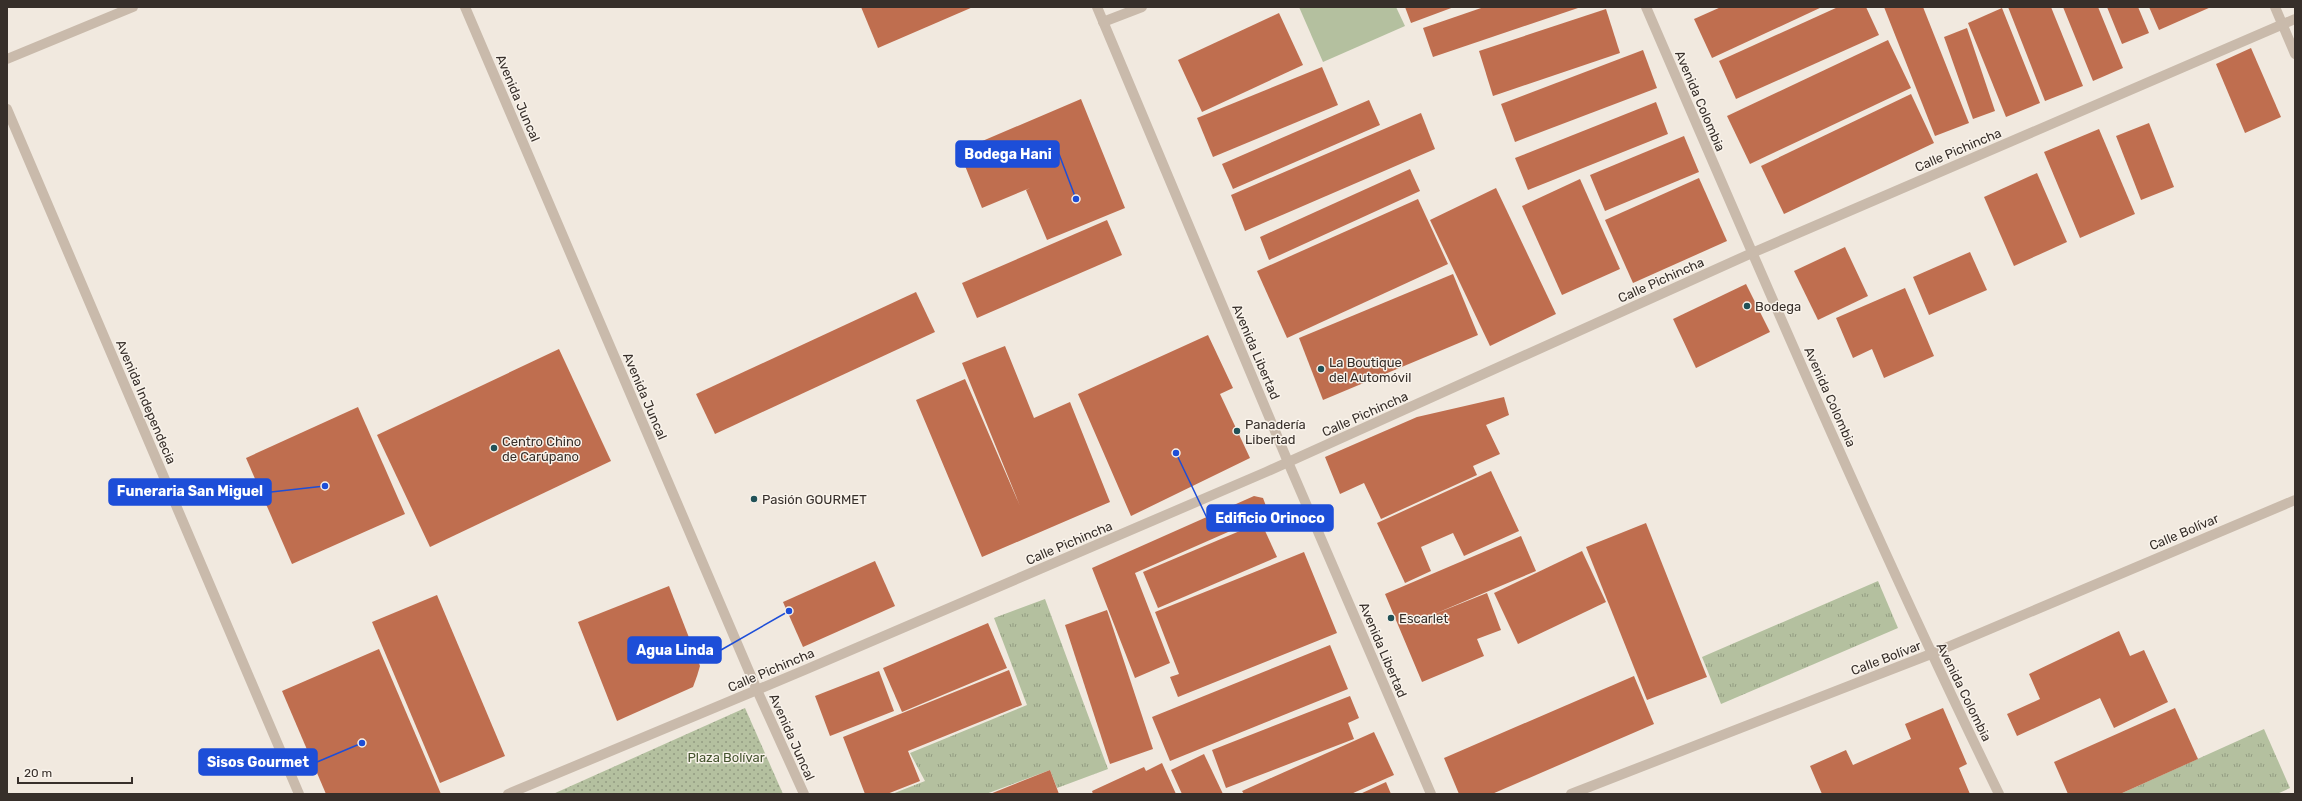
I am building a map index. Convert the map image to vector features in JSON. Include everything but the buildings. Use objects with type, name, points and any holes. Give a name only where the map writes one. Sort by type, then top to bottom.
[{"type":"street","points":[[7,59],[133,7]]},
{"type":"street","name":"Avenida Juncal","points":[[465,7],[757,690],[804,794]]},
{"type":"street","name":"Avenida Libertad","points":[[1097,7],[1288,462],[1431,794]]},
{"type":"street","points":[[1103,22],[1142,7]]},
{"type":"street","name":"Avenida Colombia","points":[[1646,7],[1752,254],[1931,654],[2000,794]]},
{"type":"street","points":[[2275,7],[2295,54]]},
{"type":"street","name":"Calle Pichincha","points":[[508,794],[757,690],[1288,462],[1752,254],[2295,18]]},
{"type":"street","name":"Avenida Independecia","points":[[7,109],[299,794]]},
{"type":"street","name":"Calle Bolívar","points":[[1572,794],[1931,654],[2295,500]]},
{"type":"green space","points":[[1299,7],[1396,7],[1405,26],[1323,62]]},
{"type":"green space","points":[[1878,581],[1898,628],[1721,704],[1702,657]]},
{"type":"green space","points":[[1045,599],[1108,769],[1057,788],[1050,770],[986,794],[892,794],[925,781],[910,753],[1027,705],[994,618]]},
{"type":"green space","name":"Plaza Bolívar","points":[[745,708],[783,794],[553,794]]},
{"type":"green space","points":[[2264,729],[2290,788],[2277,794],[2120,794]]},
{"type":"place","name":"Bodega Hani","points":[[1076,199]]},
{"type":"place","name":"Bodega","points":[[1747,306]]},
{"type":"place","name":"La Boutique del Automóvil","points":[[1321,369]]},
{"type":"place","name":"Panadería Libertad","points":[[1237,431]]},
{"type":"place","name":"Centro Chino de Carúpano","points":[[494,448]]},
{"type":"place","name":"Edificio Orinoco","points":[[1176,453]]},
{"type":"place","name":"Funeraria San Miguel","points":[[325,486]]},
{"type":"place","name":"Pasión GOURMET","points":[[754,499]]},
{"type":"place","name":"Agua Linda","points":[[789,611]]},
{"type":"place","name":"Escarlet","points":[[1391,618]]},
{"type":"place","name":"Sisos Gourmet","points":[[362,743]]}]
